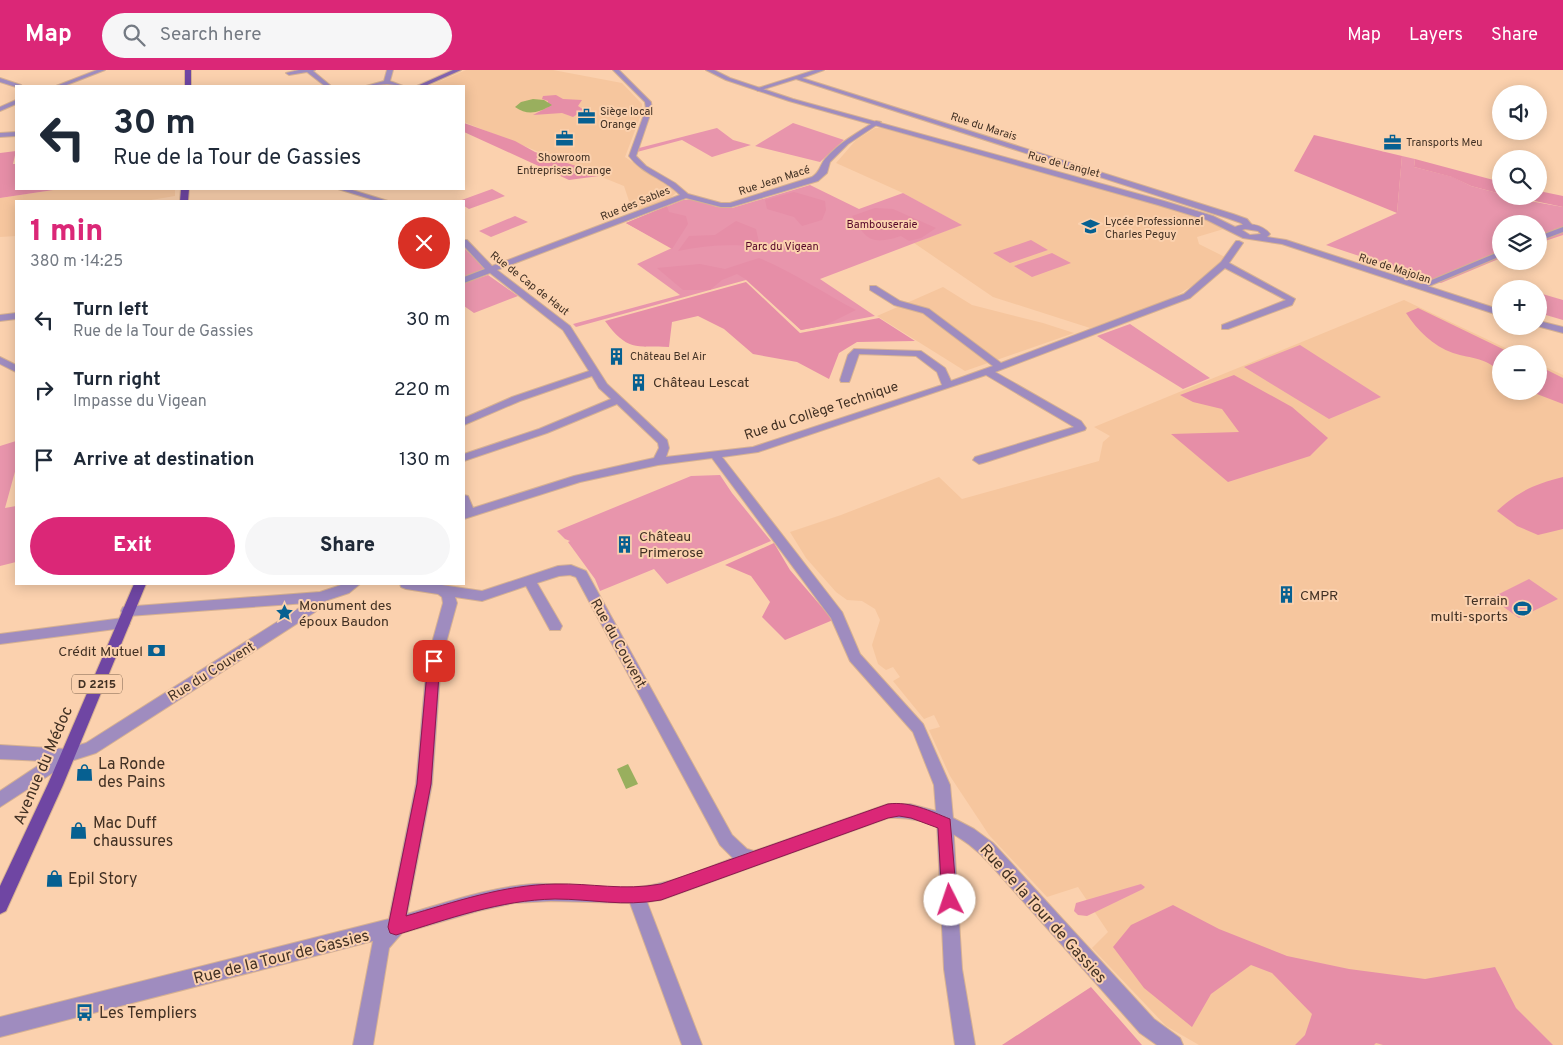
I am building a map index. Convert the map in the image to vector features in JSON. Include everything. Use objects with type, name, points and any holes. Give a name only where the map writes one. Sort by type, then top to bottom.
[{"type":"main road","points":[[188,70],[188,85]]},
{"type":"main road","points":[[422,85],[454,70]]},
{"type":"main road","points":[[422,85],[458,70]]},
{"type":"main road","name":"Avenue du Médoc","points":[[0,905],[140,585]]},
{"type":"street","points":[[62,85],[102,70]]},
{"type":"street","points":[[289,73],[310,70],[327,85]]},
{"type":"street","points":[[387,82],[390,70]]},
{"type":"street","name":"Rue des Sables","points":[[465,280],[685,196],[676,186],[639,163],[632,156],[649,109],[648,102],[616,70]]},
{"type":"street","name":"Rue de Langlet","points":[[709,70],[760,89],[836,113],[1210,218],[1248,226]]},
{"type":"street","points":[[760,89],[821,70]]},
{"type":"street","name":"Rue du Marais","points":[[797,78],[1244,220],[1248,226]]},
{"type":"street","points":[[0,80],[16,85]]},
{"type":"street","points":[[374,85],[387,82],[397,85]]},
{"type":"street","points":[[0,109],[15,102]]},
{"type":"street","name":"Rue Jean Macé","points":[[685,196],[721,206],[731,205],[807,183],[823,173],[827,161],[846,142],[876,123]]},
{"type":"street","points":[[0,136],[15,134]]},
{"type":"street","points":[[346,190],[380,200]]},
{"type":"street","name":"Rue de Langlet","points":[[1210,218],[1238,231],[1260,236]]},
{"type":"street","points":[[1248,226],[1260,236],[1239,243],[1238,227],[1248,226]]},
{"type":"street","points":[[1547,235],[1563,229]]},
{"type":"street","name":"Rue de Majolan","points":[[1260,236],[1492,310]]},
{"type":"street","name":"Rue de Cap de Haut","points":[[465,243],[492,271],[567,328],[603,386],[663,442],[664,448],[658,461]]},
{"type":"street","name":"Rue du Collège Technique","points":[[466,514],[578,479],[658,461],[754,450],[948,386],[1187,296],[1224,264],[1239,243]]},
{"type":"street","points":[[1419,287],[1492,257]]},
{"type":"street","points":[[1224,264],[1291,299],[1289,303],[1224,327]]},
{"type":"street","points":[[873,288],[897,302],[926,311],[999,366]]},
{"type":"street","points":[[0,318],[15,316]]},
{"type":"street","points":[[1547,326],[1563,330]]},
{"type":"street","name":"Rue du Collège Technique","points":[[845,380],[853,355],[857,351],[918,352],[941,370],[948,386]]},
{"type":"street","points":[[0,360],[15,368]]},
{"type":"street","points":[[979,460],[1082,428],[1080,425],[986,371]]},
{"type":"street","points":[[465,422],[516,399],[595,372]]},
{"type":"street","points":[[465,458],[556,425],[616,400]]},
{"type":"street","points":[[714,454],[837,616],[855,657],[905,711],[927,746],[943,792],[954,968],[965,1045]]},
{"type":"street","name":"Rue du Couvent","points":[[418,585],[443,587],[482,596],[564,570],[582,574],[726,840],[742,856],[755,859]]},
{"type":"street","points":[[530,580],[555,626]]},
{"type":"street","name":"Rue du Couvent","points":[[66,756],[91,748],[305,611],[320,597],[344,590],[352,585]]},
{"type":"street","points":[[363,1045],[381,944],[396,927],[424,784],[434,661],[450,603],[448,594],[443,587]]},
{"type":"street","points":[[0,638],[126,617],[320,597]]},
{"type":"street","points":[[0,752],[66,756]]},
{"type":"street","points":[[0,800],[66,756]]},
{"type":"street","name":"Rue de la Tour de Gassies","points":[[0,1027],[396,927],[482,902],[514,895],[556,892],[636,896],[684,885],[888,811],[911,811],[956,827],[978,841],[1002,865],[1147,1026],[1173,1045]]},
{"type":"street","points":[[636,896],[692,1045]]},
{"type":"shaded area","points":[[466,70],[553,70],[622,83],[642,104],[642,112],[625,157],[677,192],[669,199],[642,210],[631,207],[624,186],[465,122],[465,85],[431,85]]},
{"type":"shaded area","points":[[533,99],[544,100],[552,105],[533,112],[524,112],[515,107],[521,102]]},
{"type":"shaded area","name":"Lycée Professionnel Charles Peguy","points":[[875,128],[882,128],[1141,200],[1221,225],[1227,228],[1197,237],[1199,244],[1225,257],[1205,278],[1174,297],[1142,312],[1090,328],[993,297],[914,243],[961,225],[903,193],[836,163],[856,140]]},
{"type":"shaded area","points":[[53,190],[175,190],[175,196],[151,200],[15,200],[15,236],[0,237],[0,198]]},
{"type":"shaded area","points":[[943,287],[972,305],[1074,333],[965,371],[877,316]]},
{"type":"shaded area","points":[[1404,300],[1499,345],[1492,345],[1492,400],[1547,400],[1547,368],[1563,375],[1563,1045],[1199,1045],[1166,1026],[1092,948],[1108,932],[1078,887],[1047,897],[989,835],[950,776],[929,730],[940,727],[934,715],[924,719],[893,681],[900,677],[893,667],[886,670],[878,664],[872,645],[880,620],[875,609],[862,601],[847,600],[836,592],[806,558],[790,532],[841,515],[939,477],[962,499],[1099,461],[1103,442],[1110,436],[1094,427]]},
{"type":"shaded area","points":[[628,764],[638,784],[626,789],[617,769]]},
{"type":"green space","points":[[556,95],[563,99],[582,100],[578,106],[584,110],[573,117],[562,113],[533,115],[548,107],[548,101],[542,99],[543,96]]},
{"type":"green space","points":[[465,123],[515,141],[535,152],[599,176],[569,180],[465,132]]},
{"type":"green space","points":[[793,123],[844,140],[820,162],[755,146]]},
{"type":"green space","points":[[717,128],[733,140],[751,145],[712,157],[682,140],[637,152],[639,148]]},
{"type":"green space","points":[[1314,135],[1402,156],[1397,213],[1294,171]]},
{"type":"green space","points":[[15,151],[13,164],[15,164],[15,190],[53,190],[0,198],[0,153]]},
{"type":"green space","points":[[1402,156],[1415,159],[1414,167],[1453,177],[1471,186],[1492,192],[1492,205],[1547,204],[1563,207],[1563,235],[1547,240],[1547,215],[1492,215],[1492,262],[1441,283],[1326,245],[1397,213]]},
{"type":"green space","points":[[1415,159],[1492,180],[1492,192],[1471,186],[1452,177],[1414,167]]},
{"type":"green space","name":"Parc du Vigean","points":[[810,185],[859,209],[903,193],[962,225],[820,279],[875,316],[801,330],[746,280],[576,327],[573,324],[680,295],[637,264],[672,248],[626,223],[683,200],[695,199],[717,207],[732,208]]},
{"type":"green space","points":[[492,189],[505,196],[469,209],[465,207],[465,200],[462,200]]},
{"type":"green space","points":[[794,192],[825,201],[826,210],[822,220],[802,226],[794,217],[767,209],[765,200]]},
{"type":"green space","points":[[1547,193],[1563,196],[1563,207],[1547,204]]},
{"type":"green space","points":[[667,206],[669,212],[686,216],[688,224],[672,249],[626,223]]},
{"type":"green space","name":"Bambouseraie","points":[[875,208],[893,209],[936,228],[921,238],[909,241],[901,236],[883,240],[871,239],[866,236],[852,216]]},
{"type":"green space","points":[[515,216],[528,222],[491,237],[479,231]]},
{"type":"green space","points":[[736,221],[756,229],[760,247],[719,246],[678,251],[689,236],[715,235]]},
{"type":"green space","points":[[1031,240],[1048,250],[1010,263],[993,253]]},
{"type":"green space","points":[[465,249],[485,268],[480,272],[465,277]]},
{"type":"green space","points":[[1052,253],[1071,263],[1032,277],[1014,266]]},
{"type":"green space","points":[[759,258],[856,310],[826,325],[801,330],[747,280],[737,274],[722,280],[710,290],[683,290],[657,268],[700,264],[725,269]]},
{"type":"green space","points":[[488,275],[518,296],[474,313],[465,307],[465,283]]},
{"type":"green space","points":[[746,282],[800,333],[879,318],[915,341],[857,342],[839,353],[829,379],[797,362],[753,354],[724,329],[698,316],[672,322],[669,347],[632,345],[620,338],[605,321]]},
{"type":"green space","points":[[1547,295],[1563,300],[1563,320],[1547,315]]},
{"type":"green space","points":[[1418,308],[1494,345],[1492,345],[1492,366],[1478,359],[1453,353],[1439,346],[1426,337],[1406,313]]},
{"type":"green space","points":[[1130,324],[1210,378],[1183,389],[1097,336]]},
{"type":"green space","points":[[1300,345],[1381,397],[1329,419],[1244,367]]},
{"type":"green space","points":[[1547,370],[1563,378],[1563,404],[1547,398]]},
{"type":"green space","points":[[1234,375],[1292,407],[1328,438],[1310,456],[1228,482],[1171,434],[1239,432],[1222,409],[1193,402],[1180,395]]},
{"type":"green space","points":[[15,441],[15,472],[5,508],[15,506],[15,562],[0,566],[0,446]]},
{"type":"green space","points":[[720,475],[732,493],[771,541],[667,584],[654,569],[600,591],[595,579],[568,542],[570,541],[557,531],[691,476]]},
{"type":"green space","points":[[1563,477],[1563,529],[1538,535],[1517,526],[1497,511],[1528,489]]},
{"type":"green space","points":[[774,543],[790,570],[833,620],[785,640],[762,617],[770,602],[751,576],[725,565]]},
{"type":"green space","name":"Terrain multi-sports","points":[[1529,579],[1558,599],[1519,618],[1491,598]]},
{"type":"green space","points":[[1141,884],[1145,887],[1143,889],[1087,916],[1078,915],[1074,911],[1076,903]]},
{"type":"green space","points":[[1173,905],[1219,929],[1287,956],[1349,969],[1425,979],[1495,967],[1516,1008],[1553,1045],[1383,1045],[1376,1043],[1374,1045],[1295,1045],[1305,1035],[1312,1014],[1272,973],[1251,965],[1211,994],[1192,1027],[1144,988],[1113,947],[1131,925]]},
{"type":"green space","points":[[1091,987],[1142,1045],[1002,1045]]},
{"type":"place","name":"Siège local Orange","points":[[586,117]]},
{"type":"place","name":"Showroom Entreprises Orange","points":[[564,139]]},
{"type":"place","name":"Transports Meu","points":[[1392,142]]},
{"type":"place","name":"Lycée Professionnel Charles Peguy","points":[[1091,227]]},
{"type":"place","name":"Château Bel Air","points":[[616,356]]},
{"type":"place","name":"Château Lescat","points":[[639,382]]},
{"type":"place","name":"Château Primerose","points":[[625,544]]},
{"type":"place","name":"CMPR","points":[[1286,595]]},
{"type":"place","name":"Terrain multi-sports","points":[[1522,608]]},
{"type":"place","name":"Monument des époux Baudon","points":[[285,613]]},
{"type":"place","name":"Crédit Mutuel","points":[[157,651]]},
{"type":"place","name":"La Ronde des Pains","points":[[84,772]]},
{"type":"place","name":"Mac Duff chaussures","points":[[79,831]]},
{"type":"place","name":"Epil Story","points":[[54,878]]},
{"type":"place","name":"Les Templiers","points":[[85,1012]]},
{"type":"route","points":[[434,661],[424,784],[396,927],[482,902],[534,892],[615,897],[661,892],[888,811],[899,809],[911,811],[945,823],[950,900]]}]
